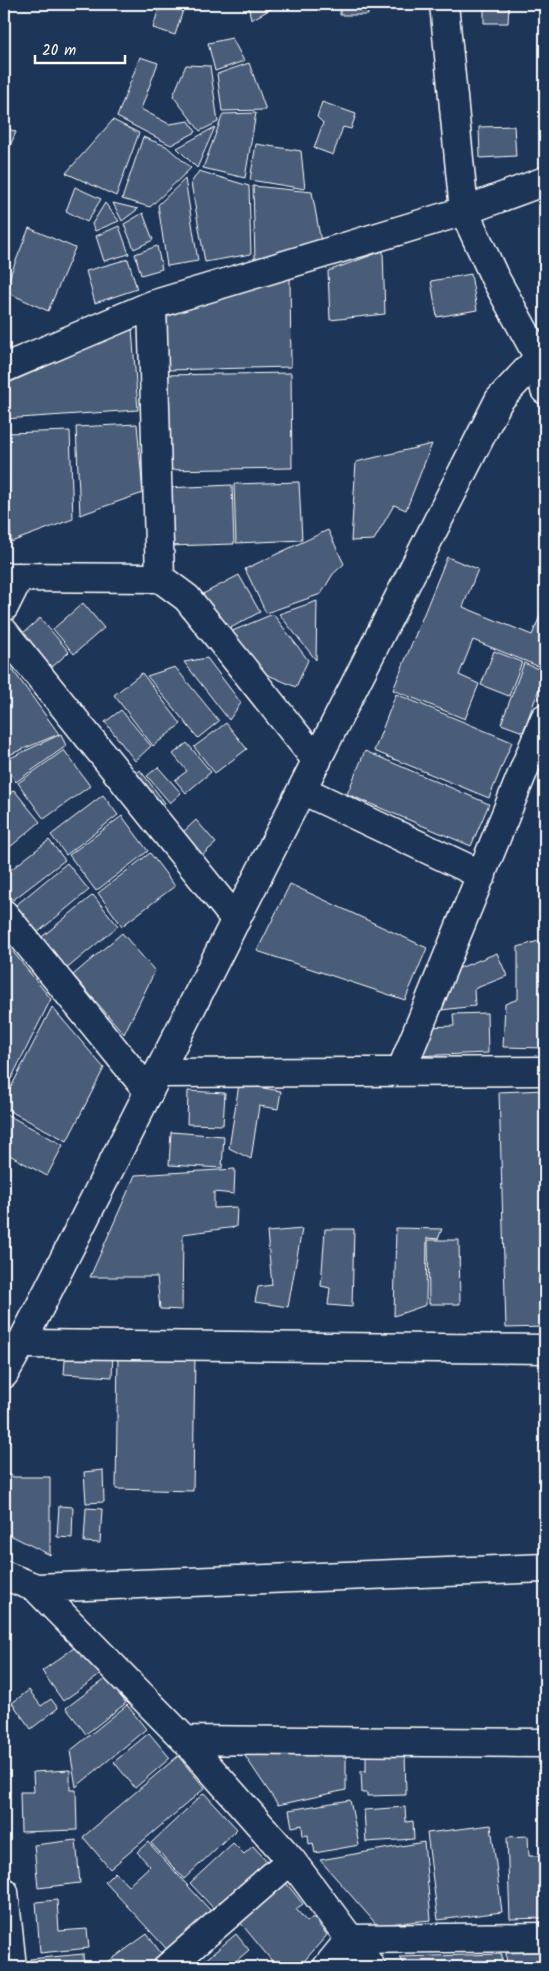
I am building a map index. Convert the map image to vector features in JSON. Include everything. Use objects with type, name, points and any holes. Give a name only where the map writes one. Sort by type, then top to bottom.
[{"type":"street","points":[[444,4],[464,211],[494,276],[542,355],[545,390]]},
{"type":"street","points":[[4,368],[152,305],[464,211],[545,181]]},
{"type":"street","points":[[152,305],[160,578]]},
{"type":"street","points":[[4,1374],[154,1083],[499,400],[542,355]]},
{"type":"street","points":[[4,607],[12,577],[160,578],[187,598],[316,760]]},
{"type":"street","points":[[4,632],[236,920]]},
{"type":"street","points":[[402,1072],[545,718]]},
{"type":"street","points":[[302,790],[482,875]]},
{"type":"street","points":[[4,914],[154,1083]]},
{"type":"street","points":[[154,1083],[402,1072],[545,1070]]},
{"type":"street","points":[[21,1344],[545,1349]]},
{"type":"street","points":[[36,1588],[545,1568]]},
{"type":"street","points":[[4,1575],[36,1588],[185,1740],[291,1860],[371,1967]]},
{"type":"street","points":[[185,1740],[545,1742]]},
{"type":"street","points":[[168,1967],[291,1860]]},
{"type":"street","points":[[4,1892],[12,1967]]},
{"type":"street","points":[[350,1939],[545,1937]]},
{"type":"street","points":[[327,1967],[350,1939]]},
{"type":"building","points":[[160,4],[185,4],[175,35],[153,28]]},
{"type":"building","points":[[248,4],[280,4],[251,20]]},
{"type":"building","points":[[340,4],[368,4],[368,15],[340,15]]},
{"type":"building","points":[[484,4],[509,4],[508,23],[484,23]]},
{"type":"building","points":[[532,4],[545,4],[545,28],[540,27],[542,7]]},
{"type":"building","points":[[232,38],[244,61],[215,71],[208,43]]},
{"type":"building","points":[[140,57],[158,63],[141,109],[169,124],[189,121],[196,132],[171,145],[117,117]]},
{"type":"building","points":[[249,63],[266,110],[222,111],[217,74]]},
{"type":"building","points":[[186,65],[210,66],[218,122],[200,131],[173,96]]},
{"type":"building","points":[[322,102],[356,114],[351,129],[343,127],[333,155],[314,148],[323,123],[317,117]]},
{"type":"building","points":[[256,113],[245,178],[203,168],[223,114]]},
{"type":"building","points":[[113,120],[139,133],[116,196],[66,173]]},
{"type":"building","points":[[514,126],[516,156],[480,158],[479,127]]},
{"type":"building","points":[[4,127],[16,132],[4,160]]},
{"type":"building","points":[[215,127],[197,168],[177,148]]},
{"type":"building","points":[[143,137],[166,146],[191,168],[150,207],[122,199]]},
{"type":"building","points":[[256,144],[301,151],[305,189],[250,180]]},
{"type":"building","points":[[199,171],[249,186],[251,254],[205,262],[191,183]]},
{"type":"building","points":[[185,179],[198,261],[167,266],[158,205]]},
{"type":"building","points":[[253,186],[312,192],[321,242],[255,260]]},
{"type":"building","points":[[75,187],[101,199],[87,222],[66,211]]},
{"type":"building","points":[[105,203],[119,221],[95,231],[92,224]]},
{"type":"building","points":[[113,203],[138,209],[122,221]]},
{"type":"building","points":[[143,213],[153,240],[134,249],[124,224]]},
{"type":"building","points":[[119,226],[129,254],[104,261],[96,236]]},
{"type":"building","points":[[29,228],[75,248],[48,311],[4,291]]},
{"type":"building","points":[[157,246],[162,269],[141,275],[135,254]]},
{"type":"building","points":[[383,251],[385,314],[330,320],[328,271]]},
{"type":"building","points":[[128,259],[137,289],[95,303],[86,271]]},
{"type":"building","points":[[290,273],[291,367],[167,370],[166,317]]},
{"type":"building","points":[[471,274],[477,310],[437,317],[431,281]]},
{"type":"building","points":[[132,328],[138,410],[4,419],[4,385]]},
{"type":"building","points":[[291,373],[292,468],[161,470],[160,375]]},
{"type":"building","points":[[137,424],[143,493],[80,515],[76,427]]},
{"type":"building","points":[[70,431],[73,519],[11,542],[6,433]]},
{"type":"building","points":[[432,444],[406,510],[394,505],[374,540],[351,541],[356,462]]},
{"type":"building","points":[[299,482],[302,540],[236,543],[234,484]]},
{"type":"building","points":[[232,485],[234,544],[168,546],[166,488]]},
{"type":"building","points":[[328,530],[344,564],[333,574],[321,594],[266,613],[245,569]]},
{"type":"building","points":[[447,557],[478,569],[463,607],[532,635],[542,611],[545,612],[545,669],[473,640],[459,675],[479,684],[465,719],[393,690]]},
{"type":"building","points":[[239,575],[260,612],[223,632],[203,594]]},
{"type":"building","points":[[317,601],[316,660],[279,614]]},
{"type":"building","points":[[83,603],[104,628],[74,654],[53,629]]},
{"type":"building","points":[[273,614],[308,660],[296,687],[261,672],[230,632]]},
{"type":"building","points":[[40,618],[69,652],[51,668],[22,634]]},
{"type":"building","points":[[494,651],[522,662],[509,696],[481,685]]},
{"type":"building","points":[[207,658],[241,703],[229,720],[184,662]]},
{"type":"building","points":[[7,662],[59,734],[4,757],[4,669]]},
{"type":"building","points":[[524,663],[545,673],[523,732],[501,724]]},
{"type":"building","points":[[175,667],[219,721],[198,738],[147,676]]},
{"type":"building","points":[[142,673],[181,724],[153,746],[114,695]]},
{"type":"building","points":[[396,694],[512,742],[489,798],[374,751]]},
{"type":"building","points":[[121,710],[151,746],[135,761],[105,722]]},
{"type":"building","points":[[226,723],[247,749],[215,773],[194,747]]},
{"type":"building","points":[[61,734],[66,746],[16,782],[4,761]]},
{"type":"building","points":[[187,743],[211,772],[186,793],[175,780],[187,771],[173,754]]},
{"type":"building","points":[[64,750],[90,786],[44,819],[18,783]]},
{"type":"building","points":[[365,751],[489,804],[471,846],[347,794]]},
{"type":"building","points":[[158,767],[181,793],[170,803],[147,776]]},
{"type":"building","points":[[140,770],[165,803],[153,813],[128,780]]},
{"type":"building","points":[[14,790],[40,822],[4,852],[4,798]]},
{"type":"building","points":[[103,795],[118,815],[66,855],[51,835]]},
{"type":"building","points":[[122,816],[148,851],[96,891],[69,855]]},
{"type":"building","points":[[196,820],[216,843],[201,856],[181,834]]},
{"type":"building","points":[[49,840],[65,860],[13,900],[4,889],[4,875]]},
{"type":"building","points":[[150,853],[175,886],[122,926],[98,893]]},
{"type":"building","points":[[67,863],[89,890],[37,933],[15,906]]},
{"type":"building","points":[[290,884],[427,948],[405,1000],[257,951]]},
{"type":"building","points":[[93,895],[118,926],[64,971],[38,940]]},
{"type":"building","points":[[122,933],[155,971],[124,1034],[73,975]]},
{"type":"building","points":[[545,939],[545,1048],[503,1047],[505,1004],[518,999],[518,947]]},
{"type":"building","points":[[5,942],[51,999],[11,1079],[4,1075]]},
{"type":"building","points":[[497,953],[507,976],[474,989],[475,1006],[433,1011],[447,973]]},
{"type":"building","points":[[52,1007],[104,1068],[67,1141],[4,1108],[4,1101]]},
{"type":"building","points":[[487,1013],[488,1053],[414,1056],[427,1027],[454,1026],[453,1014]]},
{"type":"building","points":[[239,1084],[281,1091],[278,1109],[259,1106],[251,1159],[229,1148]]},
{"type":"building","points":[[545,1090],[545,1327],[506,1328],[499,1092]]},
{"type":"building","points":[[188,1091],[225,1093],[223,1125],[187,1124]]},
{"type":"building","points":[[4,1113],[63,1145],[47,1176],[4,1152]]},
{"type":"building","points":[[171,1132],[224,1136],[222,1168],[169,1165]]},
{"type":"building","points":[[235,1169],[234,1194],[214,1192],[214,1208],[237,1207],[236,1227],[183,1234],[182,1310],[160,1309],[157,1277],[90,1277],[135,1175]]},
{"type":"building","points":[[396,1228],[442,1229],[438,1239],[427,1238],[426,1305],[394,1316]]},
{"type":"building","points":[[302,1229],[288,1307],[255,1302],[258,1287],[272,1285],[267,1232]]},
{"type":"building","points":[[325,1229],[354,1229],[352,1307],[328,1305],[330,1288],[321,1286]]},
{"type":"building","points":[[428,1240],[459,1240],[460,1304],[429,1304]]},
{"type":"building","points":[[66,1348],[113,1351],[112,1377],[64,1374]]},
{"type":"building","points":[[118,1352],[195,1353],[193,1491],[116,1489]]},
{"type":"building","points":[[103,1470],[104,1502],[86,1503],[84,1472]]},
{"type":"building","points":[[4,1472],[14,1477],[50,1477],[50,1555],[4,1532]]},
{"type":"building","points":[[59,1506],[73,1507],[72,1538],[57,1537]]},
{"type":"building","points":[[86,1508],[102,1509],[100,1543],[84,1542]]},
{"type":"building","points":[[78,1645],[100,1675],[63,1701],[42,1671]]},
{"type":"building","points":[[106,1678],[126,1703],[86,1734],[66,1708]]},
{"type":"building","points":[[29,1690],[41,1706],[51,1699],[58,1708],[31,1729],[12,1703]]},
{"type":"building","points":[[127,1705],[146,1729],[76,1787],[70,1751]]},
{"type":"building","points":[[149,1733],[170,1758],[135,1788],[114,1762]]},
{"type":"building","points":[[346,1751],[346,1790],[278,1805],[243,1753]]},
{"type":"building","points":[[405,1751],[406,1795],[367,1796],[367,1793],[362,1793],[361,1771],[366,1771],[366,1753]]},
{"type":"building","points":[[178,1756],[205,1788],[110,1869],[83,1837]]},
{"type":"building","points":[[70,1770],[70,1790],[76,1790],[77,1830],[21,1832],[20,1792],[34,1792],[33,1772]]},
{"type":"building","points":[[204,1793],[237,1829],[184,1879],[151,1843]]},
{"type":"building","points":[[350,1800],[359,1845],[315,1853],[313,1843],[309,1844],[308,1835],[303,1836],[302,1825],[292,1827],[289,1810]]},
{"type":"building","points":[[405,1807],[406,1822],[413,1821],[414,1839],[366,1842],[364,1810]]},
{"type":"building","points":[[491,1825],[502,1912],[438,1920],[427,1833]]},
{"type":"building","points":[[528,1836],[529,1856],[545,1856],[545,1918],[510,1919],[507,1837]]},
{"type":"building","points":[[76,1840],[80,1883],[38,1888],[34,1845]]},
{"type":"building","points":[[148,1842],[219,1920],[174,1957],[105,1882],[115,1872],[128,1886],[150,1866],[137,1852]]},
{"type":"building","points":[[424,1842],[431,1920],[377,1925],[320,1860]]},
{"type":"building","points":[[233,1843],[244,1854],[253,1846],[268,1862],[215,1910],[190,1883]]},
{"type":"building","points":[[286,1883],[303,1904],[296,1909],[307,1922],[313,1917],[327,1935],[299,1967],[277,1967],[239,1921]]},
{"type":"building","points":[[57,1900],[59,1931],[87,1929],[89,1948],[40,1953],[36,1902]]},
{"type":"building","points":[[147,1934],[168,1963],[163,1967],[101,1967]]},
{"type":"building","points":[[236,1934],[249,1950],[229,1967],[197,1967]]},
{"type":"building","points":[[545,1952],[545,1967],[507,1967],[506,1953]]},
{"type":"building","points":[[83,1954],[84,1967],[31,1967],[30,1959]]},
{"type":"building","points":[[502,1954],[502,1967],[405,1967],[399,1957]]}]
